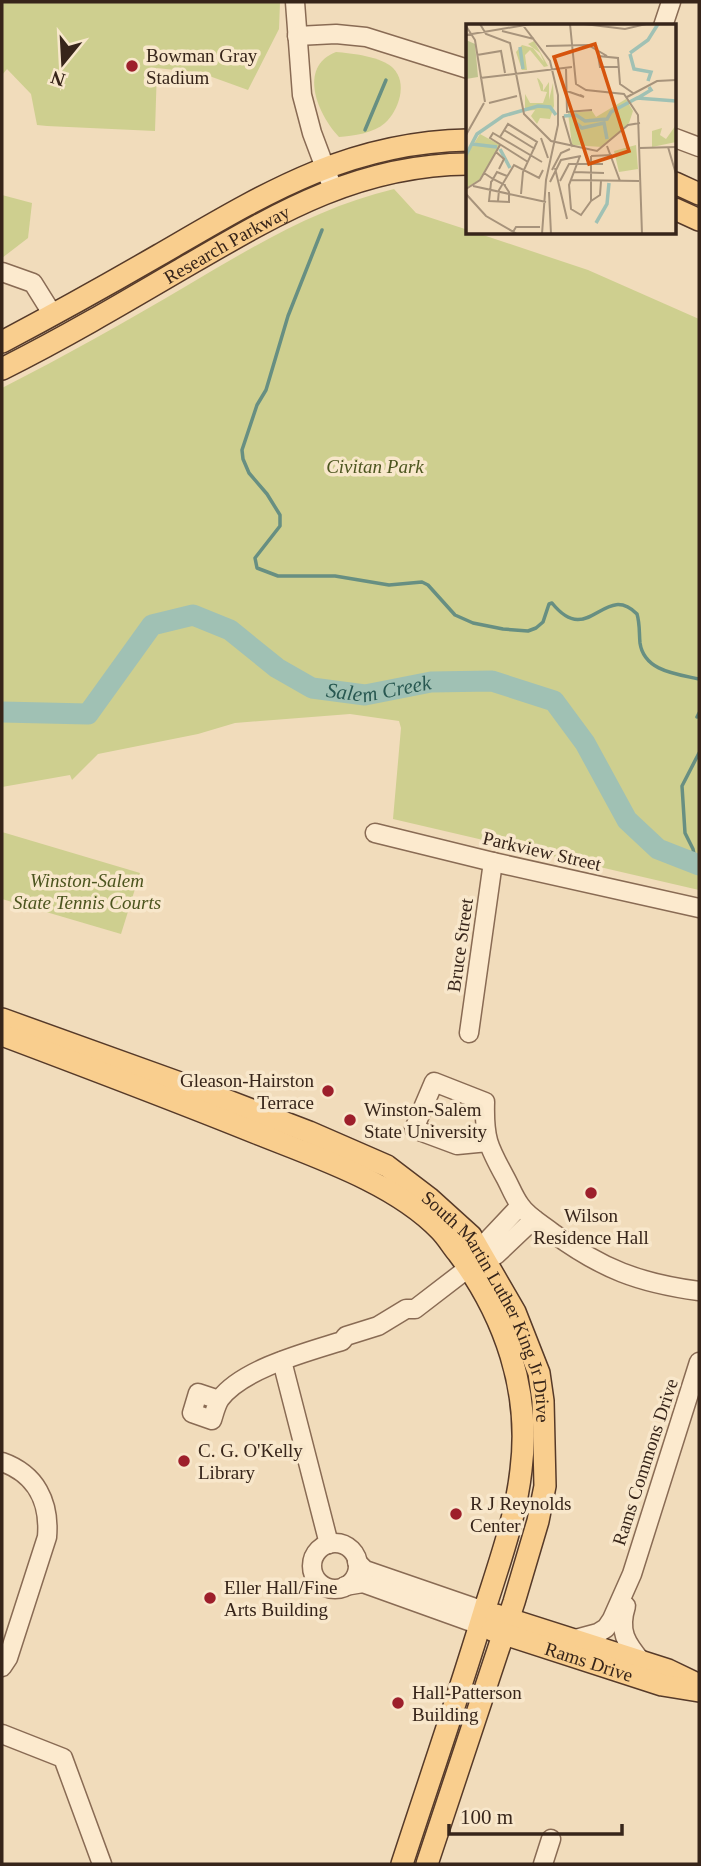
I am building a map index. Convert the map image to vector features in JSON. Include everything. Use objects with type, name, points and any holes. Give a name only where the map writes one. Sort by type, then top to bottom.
[{"type":"main road","name":"Research Parkway","points":[[2,342],[263,194],[324,166],[389,149],[466,140]]},
{"type":"main road","name":"Research Parkway","points":[[2,369],[120,306],[275,215],[333,189],[394,172],[466,164]]},
{"type":"main road","points":[[676,183],[699,194]]},
{"type":"main road","points":[[676,209],[699,220]]},
{"type":"main road","name":"South Martin Luther King Jr Drive","points":[[2,1019],[202,1091],[309,1132],[387,1166],[429,1198],[471,1236],[484,1291],[504,1332],[520,1394],[523,1425],[522,1468],[517,1499],[482,1618],[402,1864]]},
{"type":"main road","name":"South Martin Luther King Jr Drive","points":[[2,1035],[197,1107],[368,1180],[410,1206],[476,1262],[515,1312],[538,1373],[543,1401],[545,1486],[534,1536],[506,1627],[427,1864]]},
{"type":"main road","name":"Rams Drive","points":[[482,1618],[662,1685],[699,1691]]},
{"type":"main road","name":"Rams Drive","points":[[506,1627],[572,1640],[667,1670],[699,1685]]},
{"type":"street","points":[[295,2],[299,75],[306,114],[333,189]]},
{"type":"street","points":[[664,24],[671,2]]},
{"type":"street","points":[[297,36],[336,34],[366,37],[466,68]]},
{"type":"street","points":[[676,138],[699,147]]},
{"type":"street","points":[[2,272],[33,283],[53,315]]},
{"type":"street","name":"Parkview Street","points":[[375,833],[699,908]]},
{"type":"street","name":"Bruce Street","points":[[469,1033],[493,862]]},
{"type":"street","points":[[488,1142],[457,1145],[414,1129],[434,1082],[485,1102],[484,1130],[488,1142],[520,1206],[534,1219],[577,1251],[603,1266],[642,1281],[699,1291]]},
{"type":"street","points":[[476,1262],[488,1240],[520,1206]]},
{"type":"street","points":[[219,1400],[250,1375],[282,1361],[342,1341],[348,1345],[367,1336],[384,1336],[413,1317],[415,1309],[476,1262],[496,1255],[534,1219]]},
{"type":"street","points":[[282,1361],[329,1544]]},
{"type":"street","name":"Rams Commons Drive","points":[[632,1574],[699,1362]]},
{"type":"street","points":[[2,1462],[20,1470],[32,1480],[40,1490],[48,1519],[47,1537],[4,1660]]},
{"type":"street","points":[[329,1544],[346,1546],[365,1570],[482,1618],[363,1583],[328,1588],[318,1582],[313,1573],[315,1554],[329,1544]]},
{"type":"street","points":[[345,1586],[355,1576],[357,1562]]},
{"type":"street","points":[[572,1640],[606,1628],[632,1574]]},
{"type":"street","points":[[632,1574],[622,1634],[642,1662]]},
{"type":"street","points":[[2,1734],[63,1758],[102,1864]]},
{"type":"street","points":[[542,1864],[551,1839]]},
{"type":"green space","name":"Bowman Gray Stadium","points":[[2,2],[280,2],[279,29],[248,90],[201,73],[157,68],[155,131],[47,126],[37,125],[31,94],[7,69],[2,75]]},
{"type":"green space","points":[[336,52],[374,58],[388,64],[398,74],[401,89],[398,104],[390,118],[375,129],[339,137],[324,117],[315,92],[314,80],[324,59]]},
{"type":"green space","name":"Civitan Park","points":[[394,189],[416,213],[466,229],[466,234],[480,234],[588,270],[699,319],[699,890],[393,819],[401,728],[399,721],[350,714],[235,723],[198,734],[98,754],[72,780],[70,775],[2,787],[2,388],[96,338],[287,229],[366,197]]},
{"type":"green space","points":[[2,195],[32,203],[28,238],[2,258]]},
{"type":"green space","name":"Winston-Salem State Tennis Courts","points":[[2,832],[140,873],[121,934],[2,899]]},
{"type":"waterway","points":[[365,130],[386,80]]},
{"type":"waterway","points":[[322,230],[288,316],[266,390],[257,405],[242,450],[249,473],[280,515],[280,526],[255,558],[257,568],[278,576],[335,576],[389,585],[422,582],[428,585],[455,615],[473,623],[503,629],[528,631],[536,628],[543,622],[549,604],[552,603],[565,615],[576,619],[586,618],[615,605],[625,606],[637,614],[640,643],[648,660],[662,670],[699,679]]},
{"type":"waterway","name":"Salem Creek","points":[[2,712],[88,714],[152,625],[193,615],[230,630],[277,668],[312,688],[365,695],[431,682],[492,681],[554,701],[585,743],[627,820],[658,849],[699,865]]},
{"type":"waterway","points":[[697,717],[699,713]]},
{"type":"waterway","points":[[696,864],[693,849],[685,833],[682,786],[699,753]]},
{"type":"place","name":"Bowman Gray Stadium","points":[[132,66]]},
{"type":"place","name":"Gleason-Hairston Terrace","points":[[328,1091]]},
{"type":"place","name":"Winston-Salem State University","points":[[350,1120]]},
{"type":"place","name":"Wilson Residence Hall","points":[[591,1193]]},
{"type":"place","name":"C. G. O'Kelly Library","points":[[184,1461]]},
{"type":"place","name":"R J Reynolds Center","points":[[456,1514]]},
{"type":"place","name":"Eller Hall/Fine Arts Building","points":[[210,1598]]},
{"type":"place","name":"Hall-Patterson Building","points":[[398,1703]]}]
